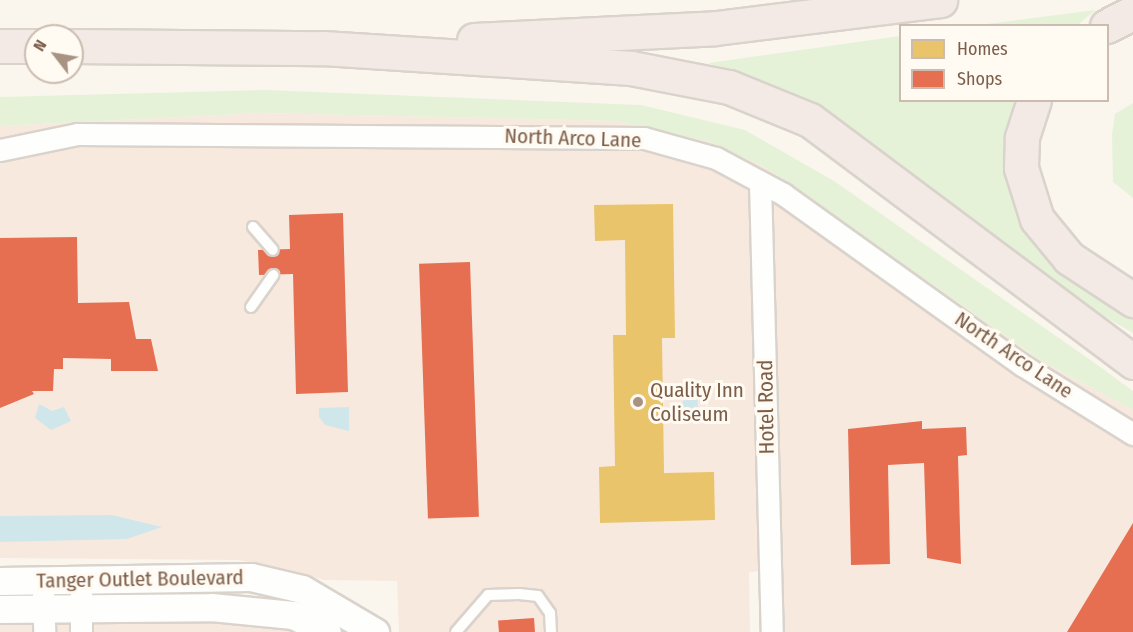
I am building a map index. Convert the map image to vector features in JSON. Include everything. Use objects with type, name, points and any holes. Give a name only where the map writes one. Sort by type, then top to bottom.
[{"type":"highway","points":[[323,48],[716,27],[940,0]]},
{"type":"highway","points":[[1109,25],[1133,13]]},
{"type":"highway","points":[[0,46],[24,46]]},
{"type":"highway","points":[[84,46],[323,48],[631,68],[729,87],[810,120],[1133,362]]},
{"type":"highway","points":[[1033,102],[1022,138],[1021,168],[1037,219],[1069,258],[1133,300]]},
{"type":"highway","points":[[1034,288],[1133,345]]},
{"type":"street","name":"North Arco Lane","points":[[0,150],[77,134],[644,138],[716,158],[760,182],[848,238],[1022,365],[1133,434]]},
{"type":"street","name":"Hotel Road","points":[[760,182],[772,632]]},
{"type":"street","name":"Tanger Outlet Boulevard","points":[[0,581],[251,577],[302,590],[375,632]]},
{"type":"street","points":[[43,581],[44,620]]},
{"type":"street","points":[[81,581],[81,620]]},
{"type":"street","name":"Tanger Outlet Boulevard","points":[[0,609],[44,620],[81,620],[211,607],[293,615],[327,632]]},
{"type":"lane","points":[[253,227],[273,250]]},
{"type":"lane","points":[[251,307],[273,275]]},
{"type":"lane","points":[[456,632],[488,596],[538,596],[550,613],[550,632]]},
{"type":"shaded area","points":[[259,113],[616,121],[710,142],[766,168],[1040,360],[1133,410],[1133,632],[782,632],[781,570],[749,572],[750,632],[399,632],[397,581],[325,580],[239,560],[0,558],[0,126]]},
{"type":"shaded area","points":[[240,619],[293,632],[0,632],[0,622]]},
{"type":"green space","points":[[1095,10],[1079,24],[987,24]]},
{"type":"green space","points":[[899,36],[899,102],[1014,102],[1003,160],[1011,195],[1032,241],[1063,273],[1133,315],[1133,333],[1072,298],[775,91],[708,63]]},
{"type":"green space","points":[[265,90],[641,105],[745,130],[834,181],[1096,364],[1133,391],[1133,410],[1040,360],[766,168],[710,142],[616,121],[259,113],[0,126],[0,97]]},
{"type":"green space","points":[[1133,103],[1133,198],[1113,182],[1112,135],[1115,114]]},
{"type":"water","points":[[690,382],[697,386],[698,411],[692,415],[681,407]]},
{"type":"water","points":[[39,404],[52,411],[64,407],[71,421],[51,430],[35,418]]},
{"type":"water","points":[[349,407],[349,431],[325,425],[319,417],[319,408]]},
{"type":"water","points":[[112,515],[162,527],[127,539],[0,542],[0,516]]},
{"type":"building: Homes","name":"Quality Inn Coliseum","points":[[673,204],[675,338],[662,338],[664,473],[714,472],[715,520],[600,523],[599,467],[615,466],[613,335],[626,335],[625,240],[595,241],[594,205]]},
{"type":"building: Shops","points":[[343,213],[348,392],[296,394],[293,274],[259,275],[258,250],[290,249],[289,215]]},
{"type":"building: Shops","points":[[77,237],[78,303],[129,302],[136,339],[151,339],[158,371],[111,371],[111,359],[63,358],[63,369],[54,369],[53,391],[32,391],[34,394],[0,408],[0,238]]},
{"type":"building: Shops","points":[[470,262],[479,517],[428,519],[419,264]]},
{"type":"building: Shops","points":[[922,421],[922,429],[966,427],[967,455],[958,456],[961,564],[927,558],[924,463],[888,465],[890,564],[851,565],[848,429]]},
{"type":"building: Shops","points":[[1133,523],[1133,632],[1067,632]]},
{"type":"building: Shops","points":[[534,618],[535,632],[499,632],[498,621]]},
{"type":"place","name":"Quality Inn Coliseum","points":[[638,402]]}]
